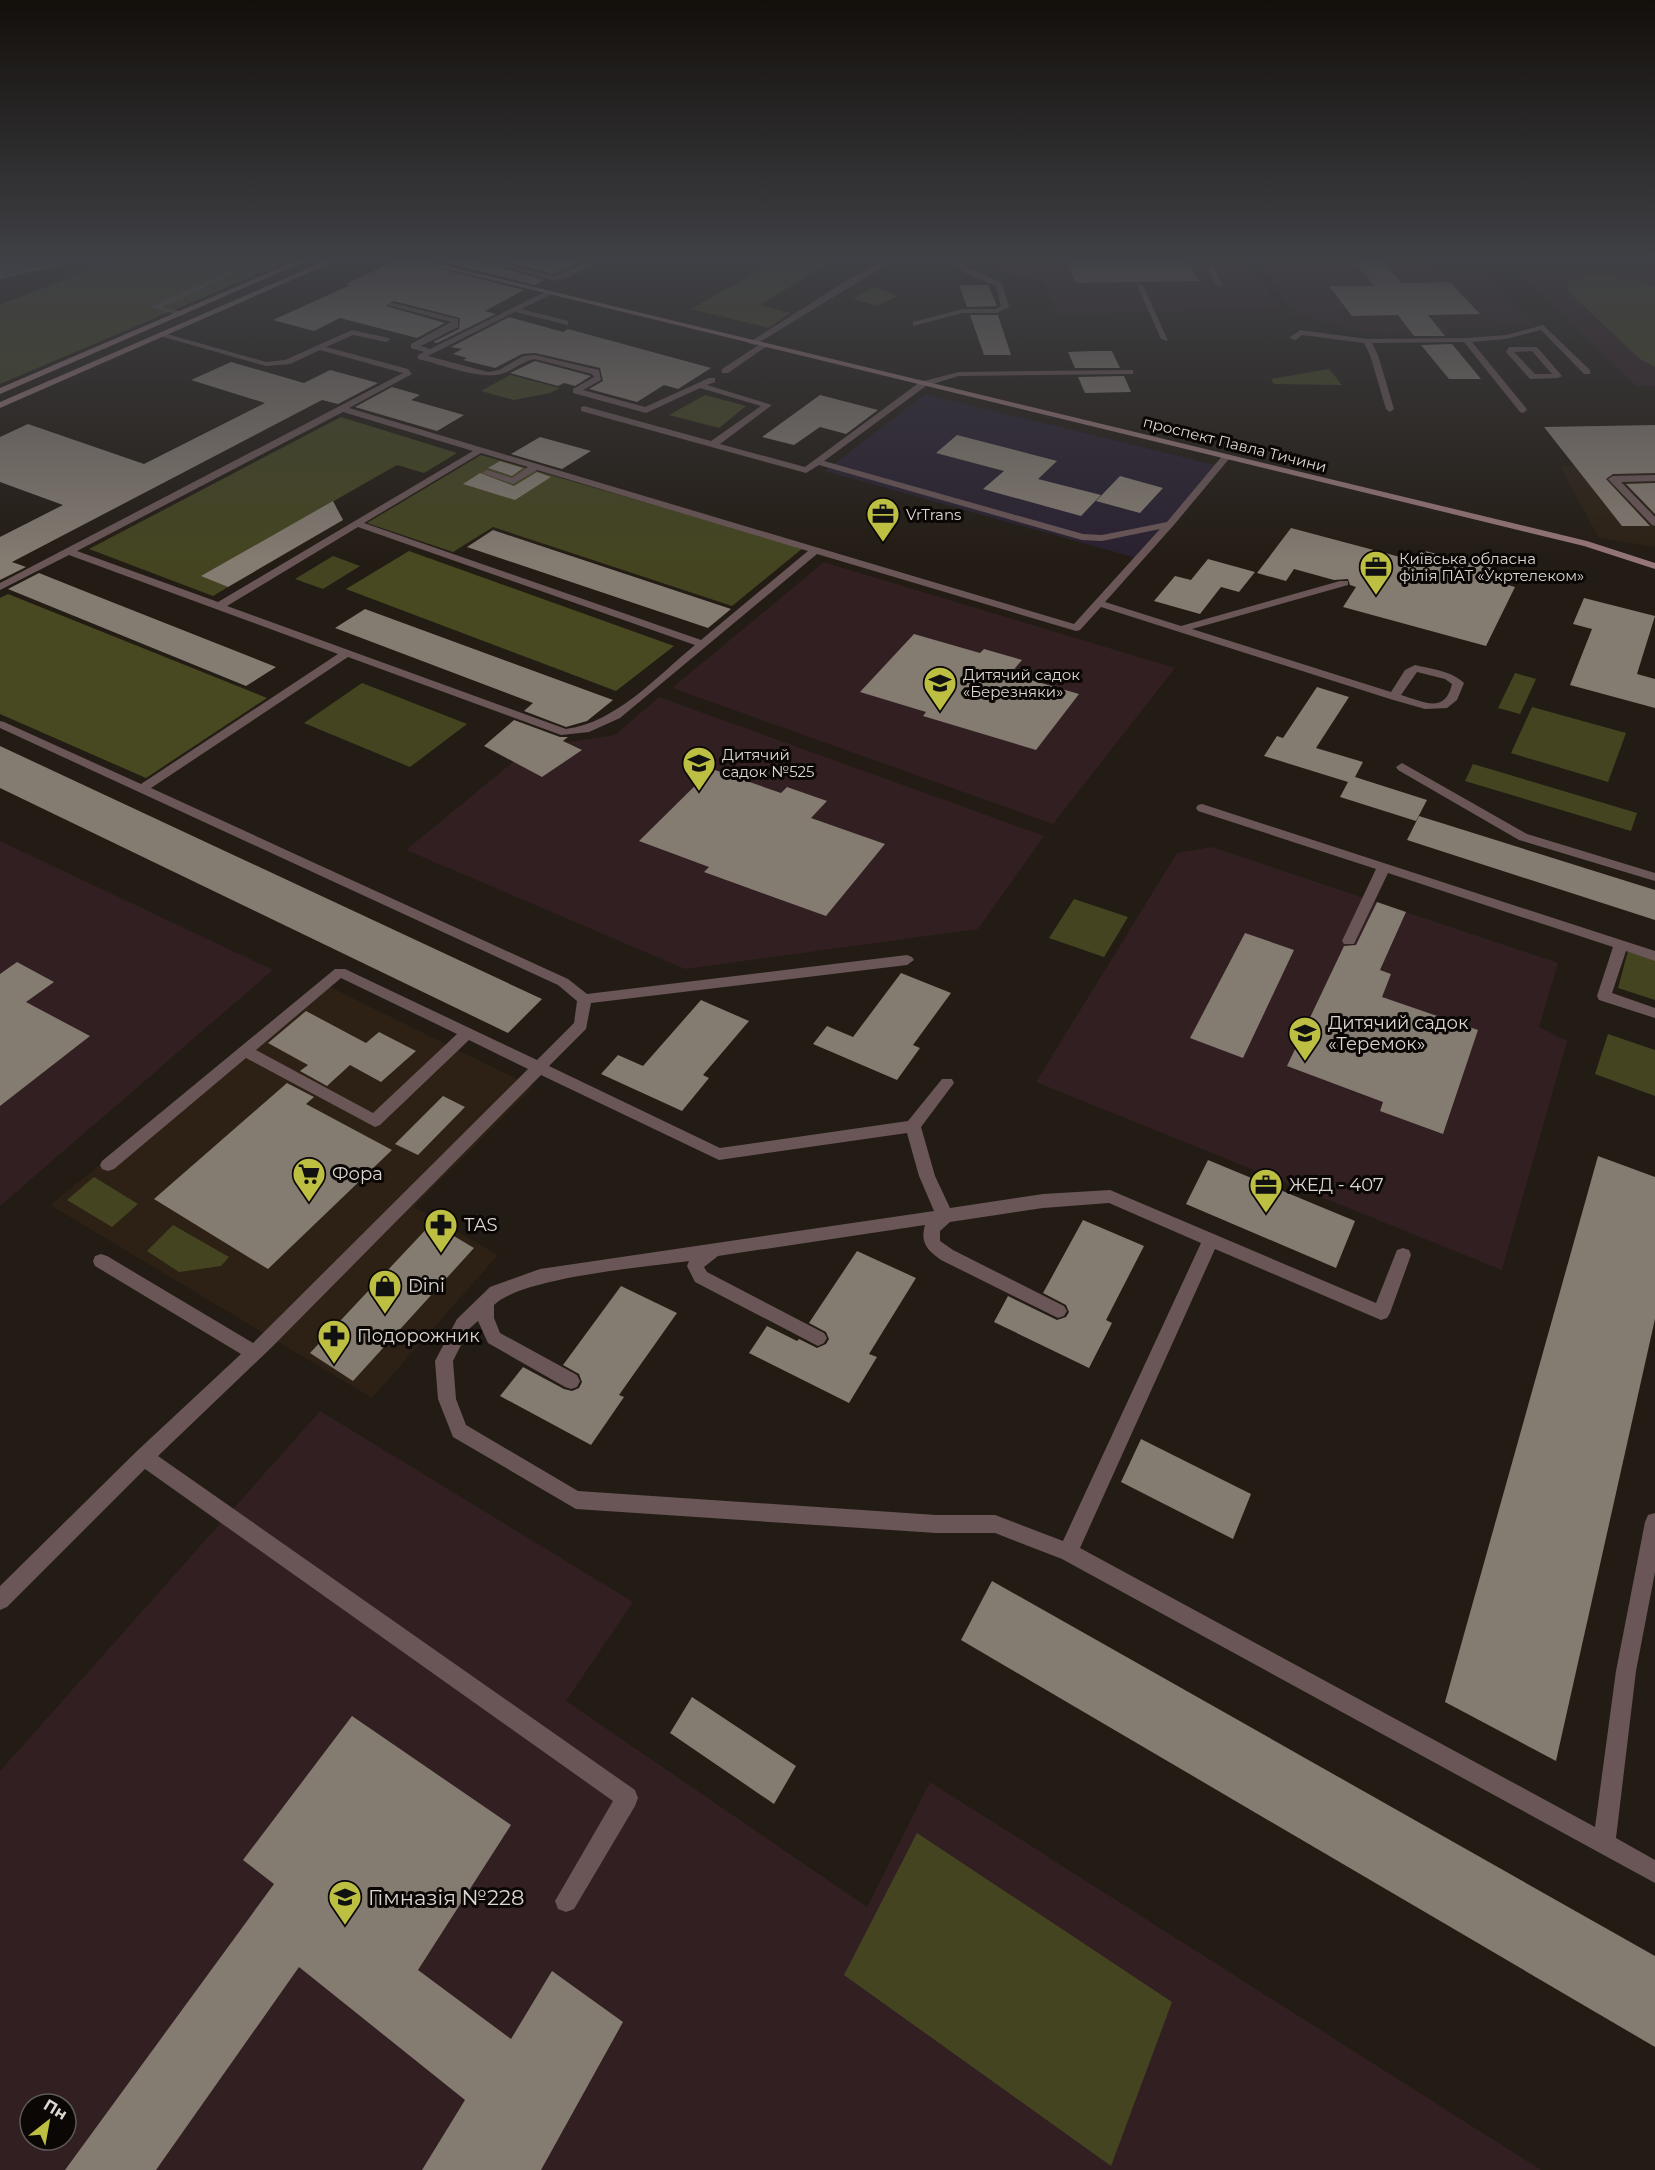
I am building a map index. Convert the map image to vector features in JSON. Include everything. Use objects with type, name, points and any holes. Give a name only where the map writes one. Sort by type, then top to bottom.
[{"type":"street","points":[[0,391],[74,359]]},
{"type":"street","points":[[0,405],[105,359]]},
{"type":"street","name":"проспект Павла Тичини","points":[[819,359],[1603,549],[1655,566]]},
{"type":"street","name":"проспект Павла Тичини","points":[[1603,549],[1655,554]]},
{"type":"lane","points":[[250,359],[266,364],[293,359]]},
{"type":"lane","points":[[0,587],[405,377],[407,372],[362,359]]},
{"type":"lane","points":[[430,359],[488,374],[501,372],[524,359]]},
{"type":"lane","points":[[544,359],[596,372],[598,378],[576,391],[646,410],[712,380]]},
{"type":"lane","points":[[725,371],[743,359]]},
{"type":"lane","points":[[1375,359],[1390,409]]},
{"type":"lane","points":[[1482,359],[1523,410]]},
{"type":"lane","points":[[1517,359],[1533,377],[1558,375],[1543,359]]},
{"type":"lane","points":[[1575,359],[1587,372]]},
{"type":"lane","points":[[584,409],[806,470],[923,384],[958,374],[1130,372]]},
{"type":"lane","points":[[701,386],[768,405],[712,445]]},
{"type":"lane","points":[[343,409],[1076,628],[1170,524],[1226,457]]},
{"type":"lane","points":[[218,607],[480,450]]},
{"type":"lane","points":[[818,462],[1082,537],[1102,538],[1170,524]]},
{"type":"lane","points":[[487,473],[513,481],[537,466]]},
{"type":"lane","points":[[1655,478],[1613,479],[1655,523]]},
{"type":"lane","points":[[357,524],[703,644]]},
{"type":"lane","points":[[68,551],[549,729],[573,733],[610,719],[816,550]]},
{"type":"lane","points":[[1181,629],[1344,583]]},
{"type":"lane","points":[[1099,603],[1323,676],[1394,697],[1435,708],[1444,708],[1450,704],[1458,683],[1449,676],[1415,668],[1409,672],[1394,697]]},
{"type":"lane","points":[[142,789],[345,654]]},
{"type":"lane","points":[[0,724],[563,982],[584,999],[907,960]]},
{"type":"lane","points":[[1402,767],[1523,837],[1655,877]]},
{"type":"lane","points":[[1202,808],[1655,956]]},
{"type":"lane","points":[[1349,941],[1384,867]]},
{"type":"lane","points":[[1621,945],[1604,996],[1655,1013]]},
{"type":"lane","points":[[108,1165],[340,972],[719,1154],[913,1125],[947,1083]]},
{"type":"lane","points":[[0,1600],[144,1457],[254,1353],[581,1025],[584,999]]},
{"type":"lane","points":[[245,1051],[375,1121],[466,1034]]},
{"type":"lane","points":[[913,1125],[927,1176],[945,1215]]},
{"type":"lane","points":[[1402,1255],[1381,1313],[1110,1196],[1043,1201],[540,1276],[496,1292],[463,1324],[444,1361],[447,1400],[459,1431],[576,1500],[936,1524],[994,1524],[1068,1552],[1655,1872]]},
{"type":"lane","points":[[945,1215],[932,1228],[932,1244],[947,1255],[1058,1311]]},
{"type":"lane","points":[[1068,1552],[1211,1240]]},
{"type":"lane","points":[[714,1250],[701,1258],[695,1266],[701,1276],[818,1338]]},
{"type":"lane","points":[[101,1261],[254,1353]]},
{"type":"lane","points":[[486,1302],[485,1318],[494,1338],[572,1381]]},
{"type":"lane","points":[[144,1457],[627,1798],[567,1901]]},
{"type":"lane","points":[[1604,1844],[1626,1671],[1655,1522]]},
{"type":"shaded area","points":[[0,359],[58,359],[0,384]]},
{"type":"shaded area","points":[[1608,359],[1655,359],[1655,386],[1636,386]]},
{"type":"shaded area","points":[[1640,359],[1655,359],[1655,367]]},
{"type":"shaded area","points":[[1329,369],[1342,385],[1274,384],[1271,379]]},
{"type":"shaded area","points":[[510,375],[560,388],[550,393],[514,400],[481,391]]},
{"type":"shaded area","points":[[925,394],[1219,466],[1140,559],[825,471]]},
{"type":"shaded area","points":[[705,395],[746,406],[719,428],[669,415]]},
{"type":"shaded area","points":[[341,417],[457,453],[424,473],[397,465],[202,576],[228,587],[213,596],[89,549]]},
{"type":"shaded area","points":[[481,455],[803,548],[732,606],[493,527],[453,552],[367,523]]},
{"type":"shaded area","points":[[1560,466],[1655,467],[1655,547],[1599,538]]},
{"type":"shaded area","points":[[409,551],[674,646],[616,691],[346,589]]},
{"type":"shaded area","points":[[333,556],[360,566],[323,589],[295,579]]},
{"type":"shaded area","name":"Дитячий садок «Березняки»","points":[[824,562],[1175,668],[1053,824],[672,688]]},
{"type":"shaded area","points":[[8,594],[267,698],[146,778],[0,714],[0,598]]},
{"type":"shaded area","points":[[1515,673],[1536,679],[1520,714],[1498,708]]},
{"type":"shaded area","points":[[362,683],[467,724],[410,767],[304,723]]},
{"type":"shaded area","name":"Дитячий садок №525","points":[[659,697],[1044,836],[978,929],[685,969],[406,850],[530,748],[615,735]]},
{"type":"shaded area","points":[[1532,707],[1626,733],[1608,782],[1511,753]]},
{"type":"shaded area","points":[[1473,764],[1637,813],[1631,831],[1465,781]]},
{"type":"shaded area","points":[[0,841],[273,970],[0,1206]]},
{"type":"shaded area","name":"Дитячий садок «Теремок»","points":[[1212,847],[1558,963],[1539,1027],[1567,1041],[1502,1270],[1036,1082],[1177,853]]},
{"type":"shaded area","points":[[1074,899],[1128,917],[1104,957],[1049,938]]},
{"type":"shaded area","points":[[1628,951],[1655,960],[1655,1000],[1618,988]]},
{"type":"shaded area","points":[[324,984],[533,1087],[414,1207],[498,1255],[372,1398],[50,1205]]},
{"type":"shaded area","points":[[1608,1034],[1655,1050],[1655,1096],[1595,1074]]},
{"type":"shaded area","points":[[94,1177],[138,1204],[112,1227],[67,1200]]},
{"type":"shaded area","points":[[173,1225],[229,1257],[221,1266],[179,1272],[147,1251]]},
{"type":"shaded area","points":[[320,1411],[633,1602],[566,1701],[867,1907],[930,1782],[1541,2170],[0,2170],[0,1771]]},
{"type":"shaded area","points":[[917,1833],[1172,2002],[1111,2166],[844,1975]]},
{"type":"building","points":[[464,359],[512,359],[495,368]]},
{"type":"building","points":[[562,359],[679,359],[711,368],[678,389],[664,385],[637,402],[589,389],[603,381],[600,368]]},
{"type":"building","points":[[1071,359],[1116,359],[1120,368],[1075,368]]},
{"type":"building","points":[[1433,359],[1465,359],[1481,379],[1449,379]]},
{"type":"building","points":[[535,361],[591,376],[575,386],[564,383],[558,386],[510,373]]},
{"type":"building","points":[[231,362],[304,383],[330,370],[378,383],[338,404],[322,400],[12,562],[26,567],[0,580],[0,537],[63,505],[0,482],[0,437],[28,424],[144,464],[265,403],[191,380]]},
{"type":"building","points":[[1124,376],[1131,392],[1085,393],[1078,377]]},
{"type":"building","points":[[392,387],[420,395],[411,400],[464,415],[437,431],[355,407]]},
{"type":"building","points":[[820,395],[878,410],[846,434],[820,427],[794,445],[762,437]]},
{"type":"building","points":[[1655,425],[1655,473],[1613,474],[1606,479],[1650,526],[1622,526],[1544,427]]},
{"type":"building","points":[[957,435],[1057,461],[1038,479],[1101,495],[1081,516],[983,489],[1004,471],[936,453]]},
{"type":"building","points":[[540,437],[591,451],[562,469],[511,454]]},
{"type":"building","points":[[500,461],[523,468],[512,476],[488,468]]},
{"type":"building","points":[[537,472],[551,477],[515,500],[463,484],[480,473],[514,486]]},
{"type":"building","points":[[1120,476],[1163,488],[1140,513],[1096,501]]},
{"type":"building","points":[[1655,483],[1655,514],[1626,484]]},
{"type":"building","points":[[333,501],[343,520],[228,587],[201,576]]},
{"type":"building","name":"Київська обласна філія ПАТ «Укртелеком»","points":[[1291,528],[1415,561],[1421,550],[1493,568],[1487,579],[1515,587],[1486,646],[1343,607],[1356,587],[1350,585],[1348,579],[1334,580],[1294,569],[1286,581],[1257,573]]},
{"type":"building","points":[[493,530],[731,609],[708,628],[467,547]]},
{"type":"building","points":[[1208,559],[1255,572],[1239,592],[1221,587],[1200,614],[1154,601],[1175,576],[1191,580]]},
{"type":"building","points":[[39,573],[276,667],[246,686],[8,589]]},
{"type":"building","points":[[1584,598],[1655,616],[1637,674],[1655,679],[1655,708],[1570,685],[1592,629],[1573,624]]},
{"type":"building","points":[[365,609],[613,700],[587,721],[566,727],[524,711],[533,703],[335,628]]},
{"type":"building","points":[[914,634],[980,653],[984,649],[1022,660],[1010,674],[1079,694],[1036,750],[923,716],[926,712],[860,692]]},
{"type":"building","points":[[1317,687],[1349,697],[1316,748],[1363,762],[1355,777],[1427,800],[1416,821],[1340,797],[1348,782],[1264,756],[1277,736],[1283,738]]},
{"type":"building","points":[[514,720],[560,737],[568,737],[563,741],[582,750],[542,777],[484,746]]},
{"type":"building","points":[[0,746],[542,999],[508,1033],[0,788]]},
{"type":"building","points":[[712,769],[781,793],[787,787],[827,801],[811,818],[885,844],[826,916],[704,872],[709,867],[639,841]]},
{"type":"building","points":[[1419,816],[1655,890],[1655,920],[1407,840]]},
{"type":"building","points":[[1377,902],[1406,912],[1380,970],[1391,974],[1382,997],[1478,1030],[1443,1134],[1380,1111],[1383,1102],[1287,1066],[1344,946],[1356,945]]},
{"type":"building","points":[[1245,933],[1294,950],[1243,1058],[1190,1038]]},
{"type":"building","points":[[17,962],[54,982],[26,1002],[90,1036],[0,1106],[0,974]]},
{"type":"building","points":[[901,973],[951,993],[913,1045],[920,1048],[897,1080],[813,1044],[827,1026],[853,1037]]},
{"type":"building","points":[[701,1000],[749,1021],[703,1075],[709,1078],[682,1111],[601,1074],[618,1055],[643,1066]]},
{"type":"building","points":[[306,1011],[366,1043],[379,1032],[416,1051],[381,1082],[350,1065],[327,1086],[300,1071],[308,1065],[268,1043]]},
{"type":"building","points":[[287,1083],[314,1097],[306,1104],[392,1150],[268,1269],[154,1199]]},
{"type":"building","points":[[443,1096],[465,1107],[418,1155],[395,1144]]},
{"type":"building","points":[[1598,1156],[1655,1177],[1655,1319],[1556,1761],[1445,1702]]},
{"type":"building","points":[[1208,1160],[1355,1221],[1336,1268],[1186,1204]]},
{"type":"building","points":[[1083,1220],[1144,1246],[1106,1320],[1112,1323],[1089,1368],[994,1322],[1008,1296],[1057,1320],[1066,1317],[1069,1312],[1066,1305],[1043,1293]]},
{"type":"building","points":[[432,1223],[474,1248],[353,1381],[310,1353]]},
{"type":"building","points":[[857,1251],[916,1278],[869,1354],[877,1357],[849,1403],[749,1353],[767,1326],[817,1348],[826,1344],[829,1339],[826,1332],[809,1323]]},
{"type":"building","points":[[621,1286],[677,1313],[619,1395],[624,1397],[591,1445],[500,1396],[523,1367],[564,1389],[572,1391],[579,1388],[582,1382],[579,1374],[563,1365]]},
{"type":"building","points":[[1141,1439],[1251,1494],[1233,1539],[1121,1482]]},
{"type":"building","points":[[992,1581],[1655,1956],[1655,2047],[961,1640]]},
{"type":"building","points":[[692,1697],[796,1766],[774,1804],[670,1733]]},
{"type":"building","name":"Гімназія №228","points":[[352,1716],[511,1825],[418,1970],[511,2039],[552,1971],[623,2022],[541,2170],[422,2170],[465,2100],[299,1967],[156,2170],[65,2170],[274,1884],[243,1860]]},
{"type":"place","name":"VrTrans","points":[[883,543]]},
{"type":"place","name":"Київська обласна філія ПАТ «Укртелеком»","points":[[1376,596]]},
{"type":"place","name":"Дитячий садок «Березняки»","points":[[940,712]]},
{"type":"place","name":"Дитячий садок №525","points":[[699,792]]},
{"type":"place","name":"Дитячий садок «Теремок»","points":[[1305,1062]]},
{"type":"place","name":"Фора","points":[[309,1203]]},
{"type":"place","name":"ЖЕД - 407","points":[[1266,1214]]},
{"type":"place","name":"TAS","points":[[441,1254]]},
{"type":"place","name":"Dini","points":[[385,1315]]},
{"type":"place","name":"Подорожник","points":[[334,1365]]},
{"type":"place","name":"Гімназія №228","points":[[345,1926]]}]
